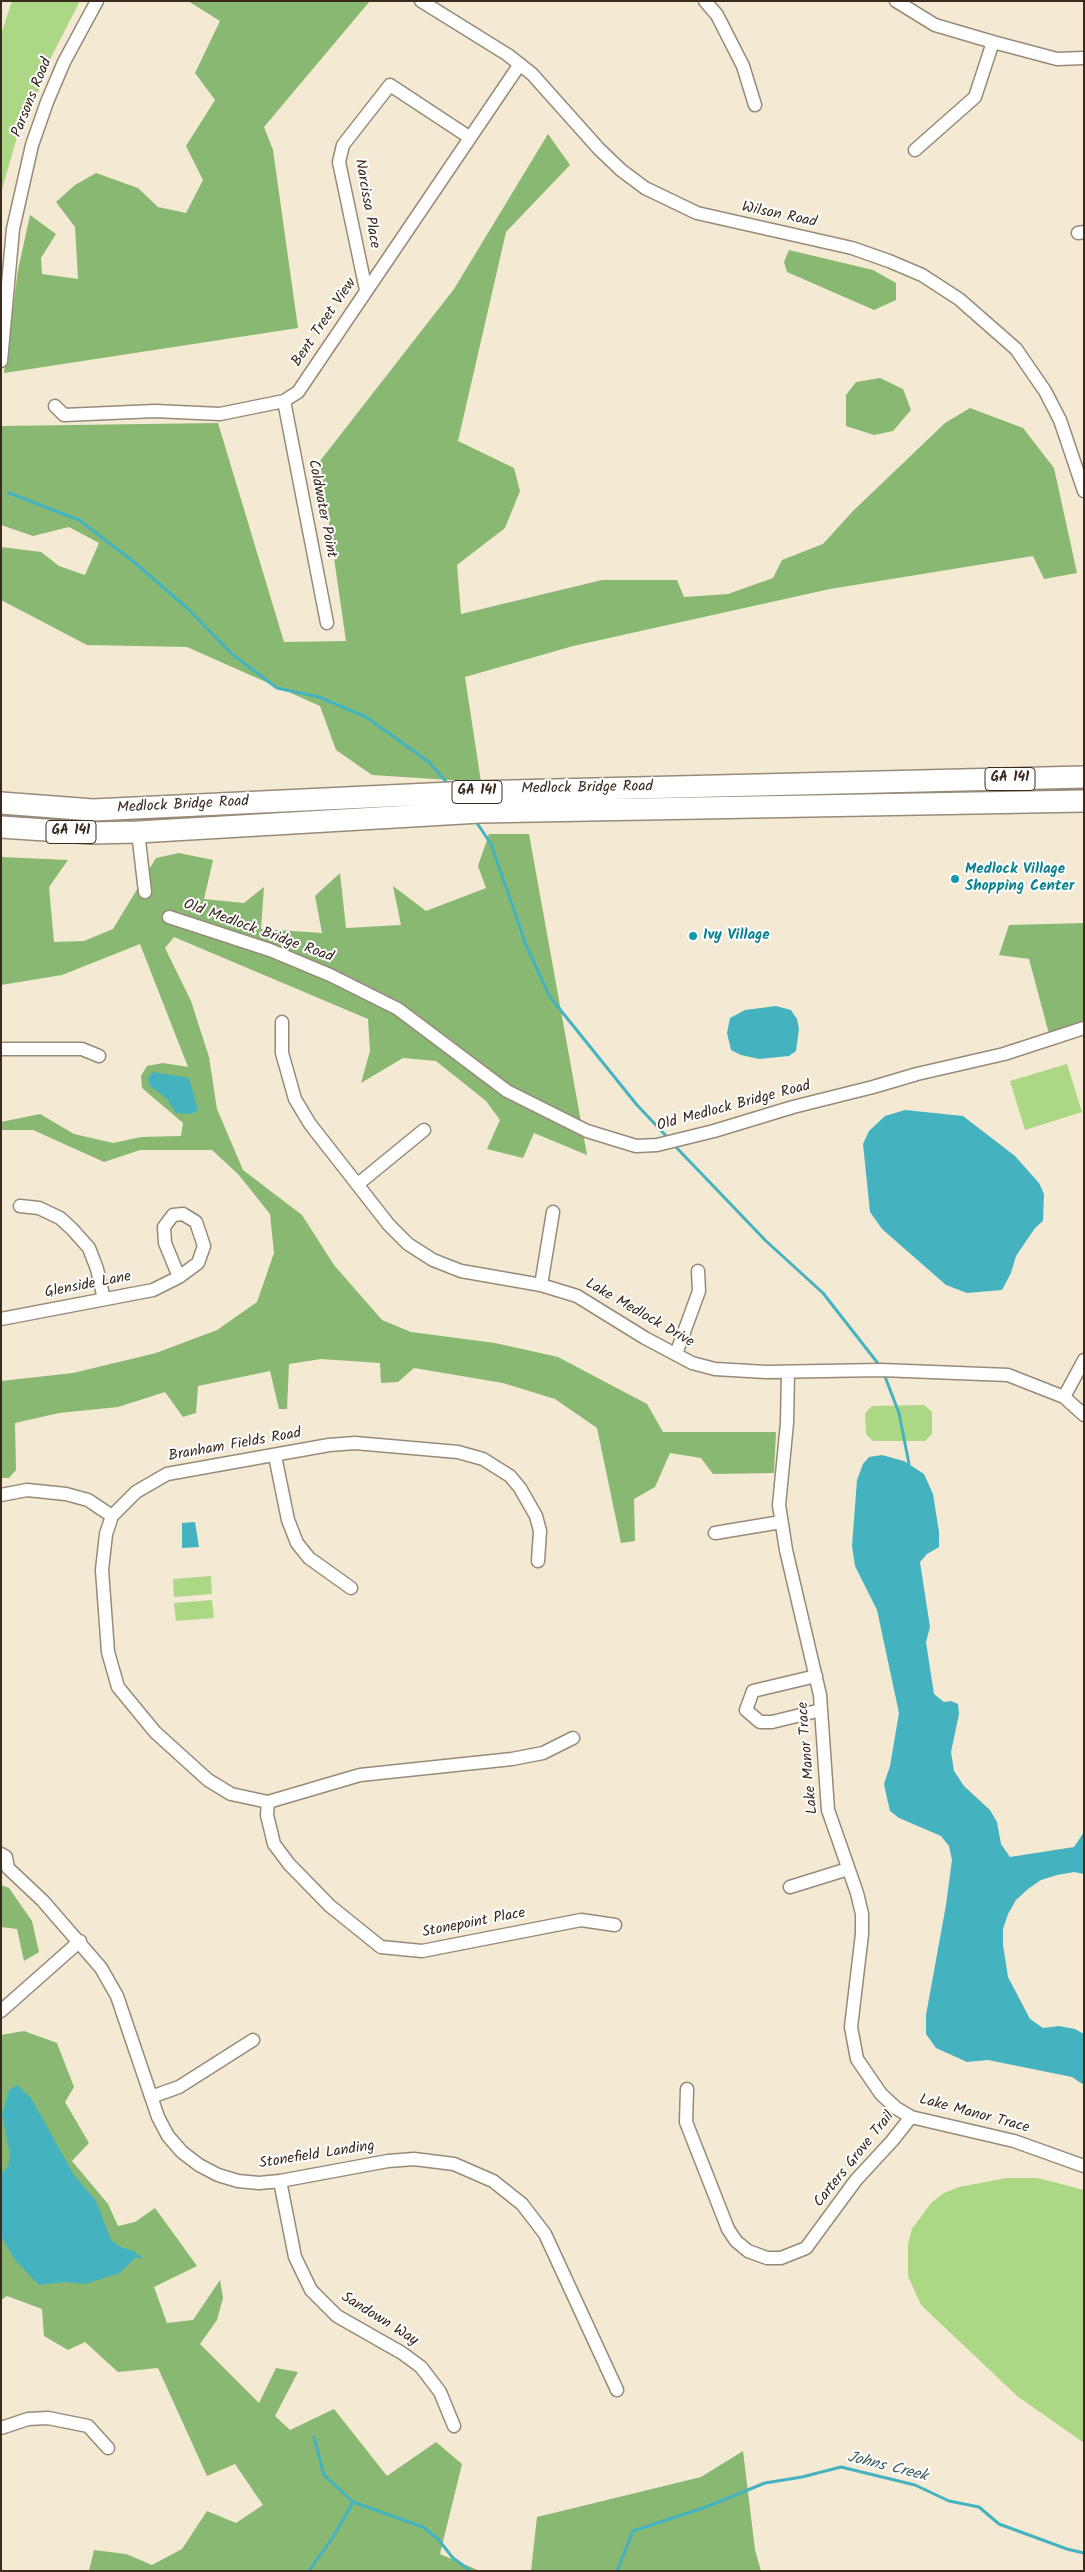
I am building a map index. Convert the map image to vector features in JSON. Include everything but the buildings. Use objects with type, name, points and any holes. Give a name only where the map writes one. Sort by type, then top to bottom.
[{"type":"highway","name":"Medlock Bridge Road","points":[[1,803],[93,810],[472,792],[1084,777]]},
{"type":"highway","name":"Medlock Bridge Road","points":[[1,827],[90,833],[138,832],[480,812],[1084,801]]},
{"type":"street","name":"Parsons Road","points":[[1,361],[13,229],[29,153],[54,86],[97,1]]},
{"type":"street","name":"Wilson Road","points":[[422,1],[520,64],[532,74],[621,170],[645,188],[673,203],[719,220],[852,248],[922,275],[959,299],[1016,349],[1045,390],[1060,420],[1084,490]]},
{"type":"street","points":[[705,1],[717,15],[743,66],[755,105]]},
{"type":"street","points":[[896,1],[935,25],[1057,59],[1084,58]]},
{"type":"street","points":[[915,150],[975,97],[992,42]]},
{"type":"street","name":"Bent Treet View","points":[[55,406],[64,415],[155,411],[220,414],[284,401],[298,392],[520,64]]},
{"type":"street","name":"Narcissa Place","points":[[366,290],[339,162],[343,146],[390,85],[469,138]]},
{"type":"street","name":"Coldwater Point","points":[[284,401],[327,623]]},
{"type":"street","points":[[138,832],[145,892]]},
{"type":"street","name":"Old Medlock Bridge Road","points":[[169,918],[270,950],[330,975],[398,1009],[507,1091],[587,1131],[636,1146],[657,1145],[714,1132],[794,1107],[917,1074],[1004,1054],[1084,1028]]},
{"type":"street","name":"Lake Medlock Drive","points":[[282,1022],[282,1053],[295,1099],[310,1124],[389,1225],[408,1244],[433,1260],[461,1271],[541,1285],[577,1296],[645,1338],[692,1363],[715,1369],[788,1372],[882,1370],[1008,1375],[1064,1397],[1084,1415]]},
{"type":"street","points":[[1,1049],[82,1049],[99,1056]]},
{"type":"street","points":[[358,1184],[424,1130]]},
{"type":"street","points":[[20,1206],[39,1208],[60,1218],[72,1229],[88,1248],[97,1269],[104,1299]]},
{"type":"street","points":[[541,1285],[553,1212]]},
{"type":"street","name":"Glenside Lane","points":[[1,1318],[153,1290],[178,1277],[198,1263],[204,1246],[196,1222],[183,1214],[173,1216],[164,1227],[165,1244],[178,1277]]},
{"type":"street","points":[[676,1354],[699,1292],[698,1271]]},
{"type":"street","points":[[1064,1397],[1084,1360]]},
{"type":"street","name":"Lake Manor Trace","points":[[788,1372],[787,1424],[779,1505],[781,1522],[816,1676],[821,1710],[828,1810],[857,1893],[862,1914],[862,1934],[851,2027],[857,2059],[881,2094],[896,2108],[911,2116],[1014,2140],[1084,2166]]},
{"type":"street","name":"Branham Fields Road","points":[[538,1561],[540,1530],[530,1502],[510,1476],[482,1459],[458,1452],[355,1443],[328,1445],[167,1474],[136,1492],[112,1516],[106,1534],[102,1570],[108,1652],[118,1687],[155,1732],[208,1780],[231,1794],[268,1802],[360,1775],[512,1759],[543,1753],[573,1738]]},
{"type":"street","points":[[275,1456],[288,1520],[297,1543],[309,1558],[351,1588]]},
{"type":"street","points":[[1,1495],[27,1490],[66,1494],[88,1500],[112,1516]]},
{"type":"street","points":[[715,1533],[781,1522]]},
{"type":"street","points":[[816,1676],[752,1691],[746,1710],[760,1722],[772,1722],[821,1710]]},
{"type":"street","name":"Stonepoint Place","points":[[268,1802],[267,1815],[274,1844],[289,1864],[341,1916],[381,1947],[422,1951],[582,1920],[615,1925]]},
{"type":"street","name":"Stonefield Landing","points":[[1,1854],[6,1858],[5,1868],[80,1941],[101,1968],[117,1996],[158,2118],[168,2136],[182,2152],[199,2165],[218,2175],[238,2181],[259,2183],[280,2181],[388,2161],[414,2159],[454,2164],[493,2181],[522,2204],[545,2234],[617,2390]]},
{"type":"street","points":[[790,1887],[848,1869]]},
{"type":"street","points":[[1,2011],[80,1941]]},
{"type":"street","points":[[151,2097],[179,2087],[253,2040]]},
{"type":"street","name":"Carters Grove Trail","points":[[687,2089],[686,2122],[728,2229],[736,2241],[748,2251],[767,2258],[781,2258],[806,2248],[856,2180],[892,2141],[911,2116]]},
{"type":"street","name":"Sandown Way","points":[[280,2181],[295,2257],[311,2290],[337,2316],[421,2366],[440,2392],[454,2426]]},
{"type":"street","points":[[1,2428],[28,2419],[48,2418],[88,2426],[108,2448]]},
{"type":"green space","points":[[12,1],[80,1],[44,71],[39,90],[21,123],[1,193],[1,34]]},
{"type":"green space","points":[[188,1],[370,1],[264,127],[273,150],[298,328],[4,373],[18,270],[30,215],[56,234],[41,258],[42,274],[78,279],[75,227],[56,202],[75,185],[96,173],[138,188],[158,207],[186,213],[203,180],[186,146],[215,100],[195,73],[220,21]]},
{"type":"green space","points":[[548,134],[570,165],[506,232],[458,441],[514,468],[520,491],[505,528],[457,565],[461,614],[602,580],[677,580],[684,597],[728,594],[773,578],[782,560],[823,544],[853,511],[945,423],[970,408],[1023,428],[1054,468],[1077,573],[1044,579],[1033,556],[830,589],[573,646],[465,677],[481,782],[372,775],[336,750],[320,706],[187,647],[87,645],[1,600],[1,547],[41,552],[59,566],[85,575],[99,543],[69,527],[33,536],[1,525],[2,426],[218,423],[284,642],[346,641],[320,461],[454,289]]},
{"type":"green space","points":[[789,250],[873,270],[896,283],[896,300],[874,310],[787,272],[784,262]]},
{"type":"green space","points":[[880,378],[903,389],[911,410],[893,431],[874,435],[846,426],[846,395],[856,382]]},
{"type":"green space","points":[[489,834],[529,834],[587,1155],[534,1133],[523,1158],[487,1149],[500,1120],[486,1101],[436,1061],[403,1058],[361,1083],[370,1051],[368,1019],[174,937],[165,948],[191,1001],[209,1057],[217,1109],[243,1170],[302,1215],[334,1265],[382,1320],[411,1332],[495,1343],[558,1357],[647,1404],[663,1432],[776,1432],[774,1473],[713,1474],[701,1458],[670,1453],[655,1487],[634,1499],[635,1541],[621,1543],[597,1428],[555,1399],[503,1383],[414,1368],[398,1382],[381,1383],[380,1363],[321,1359],[289,1364],[287,1409],[279,1409],[270,1371],[198,1386],[196,1413],[183,1417],[165,1392],[118,1407],[59,1413],[15,1423],[16,1470],[9,1478],[1,1478],[1,1381],[73,1373],[156,1353],[217,1330],[257,1302],[274,1253],[270,1214],[238,1174],[212,1150],[140,1150],[104,1162],[33,1130],[1,1130],[1,1122],[40,1114],[74,1134],[113,1143],[141,1137],[181,1136],[183,1123],[142,1088],[141,1076],[147,1066],[163,1063],[188,1067],[140,944],[62,975],[1,985],[1,857],[68,860],[49,887],[54,942],[84,941],[113,929],[156,858],[179,853],[213,860],[204,899],[244,903],[264,887],[261,929],[322,933],[315,896],[340,873],[346,928],[401,925],[393,886],[426,911],[486,888],[478,866]]},
{"type":"green space","points":[[1084,923],[1084,1023],[1049,1034],[1029,959],[999,955],[1009,925]]},
{"type":"green space","points":[[1067,1064],[1082,1112],[1025,1130],[1010,1081]]},
{"type":"green space","points":[[924,1405],[932,1412],[932,1434],[925,1441],[873,1441],[866,1434],[865,1413],[872,1406]]},
{"type":"green space","points":[[211,1576],[212,1594],[174,1597],[173,1579]]},
{"type":"green space","points":[[212,1600],[214,1618],[176,1621],[174,1603]]},
{"type":"green space","points":[[1,1885],[9,1888],[32,1921],[39,1952],[24,1961],[17,1929],[1,1927]]},
{"type":"green space","points":[[24,2031],[57,2043],[74,2087],[65,2102],[89,2143],[72,2161],[108,2204],[118,2226],[135,2222],[155,2208],[197,2266],[154,2287],[167,2323],[193,2320],[220,2280],[223,2298],[217,2320],[200,2344],[259,2403],[276,2368],[298,2372],[275,2416],[290,2430],[334,2409],[387,2476],[436,2442],[462,2464],[440,2554],[480,2571],[89,2571],[94,2550],[126,2554],[152,2565],[182,2549],[207,2511],[236,2523],[263,2505],[235,2464],[207,2476],[158,2368],[118,2372],[85,2342],[68,2350],[44,2336],[42,2309],[7,2296],[1,2300],[1,2035]]},
{"type":"green space","points":[[1006,2178],[1038,2178],[1084,2190],[1084,2443],[1017,2396],[921,2305],[908,2276],[908,2244],[912,2229],[931,2203],[944,2193],[959,2187]]},
{"type":"green space","points":[[743,2451],[755,2550],[761,2571],[531,2571],[537,2517],[701,2477]]},
{"type":"water","points":[[776,1006],[791,1010],[797,1019],[799,1029],[796,1051],[789,1056],[759,1059],[741,1055],[731,1050],[727,1033],[730,1018],[745,1010]]},
{"type":"water","points":[[153,1072],[189,1078],[198,1110],[191,1114],[176,1113],[166,1098],[149,1085],[148,1078]]},
{"type":"water","points":[[905,1110],[963,1116],[1015,1156],[1039,1183],[1044,1194],[1043,1221],[1035,1228],[1016,1256],[1011,1273],[1002,1290],[967,1293],[946,1285],[882,1229],[870,1212],[863,1144],[869,1131],[885,1116]]},
{"type":"water","points":[[882,1455],[904,1461],[924,1474],[933,1494],[939,1532],[939,1547],[927,1554],[920,1562],[930,1627],[926,1642],[934,1694],[944,1702],[951,1701],[958,1704],[959,1714],[951,1752],[954,1771],[964,1786],[990,1810],[997,1822],[1001,1844],[1010,1857],[1074,1847],[1084,1832],[1084,1874],[1074,1872],[1057,1875],[1041,1880],[1028,1889],[1016,1900],[1008,1914],[1003,1929],[1003,1945],[1008,1977],[1030,2019],[1043,2028],[1059,2026],[1075,2029],[1084,2034],[1084,2085],[1072,2077],[988,2060],[967,2062],[936,2048],[926,2034],[926,2015],[946,1905],[952,1860],[949,1846],[941,1836],[899,1818],[890,1811],[884,1784],[890,1766],[899,1713],[877,1610],[855,1566],[852,1546],[857,1480],[863,1464],[869,1457]]},
{"type":"water","points":[[195,1522],[199,1547],[182,1548],[182,1523]]},
{"type":"water","points":[[17,2085],[31,2098],[74,2175],[96,2201],[111,2240],[121,2247],[136,2252],[137,2256],[120,2273],[85,2284],[64,2282],[39,2285],[16,2261],[1,2237],[1,2173],[8,2167],[10,2154],[2,2115],[9,2090]]},
{"type":"waterway","points":[[9,493],[79,520],[134,562],[188,609],[233,655],[277,688],[319,697],[366,717],[429,762],[449,785]]},
{"type":"waterway","points":[[475,820],[491,844],[526,945],[550,997],[637,1105],[669,1139]]},
{"type":"waterway","points":[[673,1144],[766,1241],[823,1293],[880,1366]]},
{"type":"waterway","points":[[884,1374],[899,1413],[909,1464]]},
{"type":"waterway","name":"Johns Creek","points":[[314,2437],[324,2475],[353,2502],[423,2527],[438,2539],[453,2558],[471,2571]]},
{"type":"waterway","name":"Johns Creek","points":[[617,2571],[633,2531],[706,2507],[765,2483],[802,2477],[841,2467],[915,2485],[949,2501],[979,2507],[999,2524],[1067,2549],[1084,2553]]},
{"type":"waterway","name":"Johns Creek","points":[[309,2571],[333,2537],[353,2502]]},
{"type":"place","name":"Medlock Village Shopping Center","points":[[955,879]]},
{"type":"place","name":"Ivy Village","points":[[693,936]]}]
